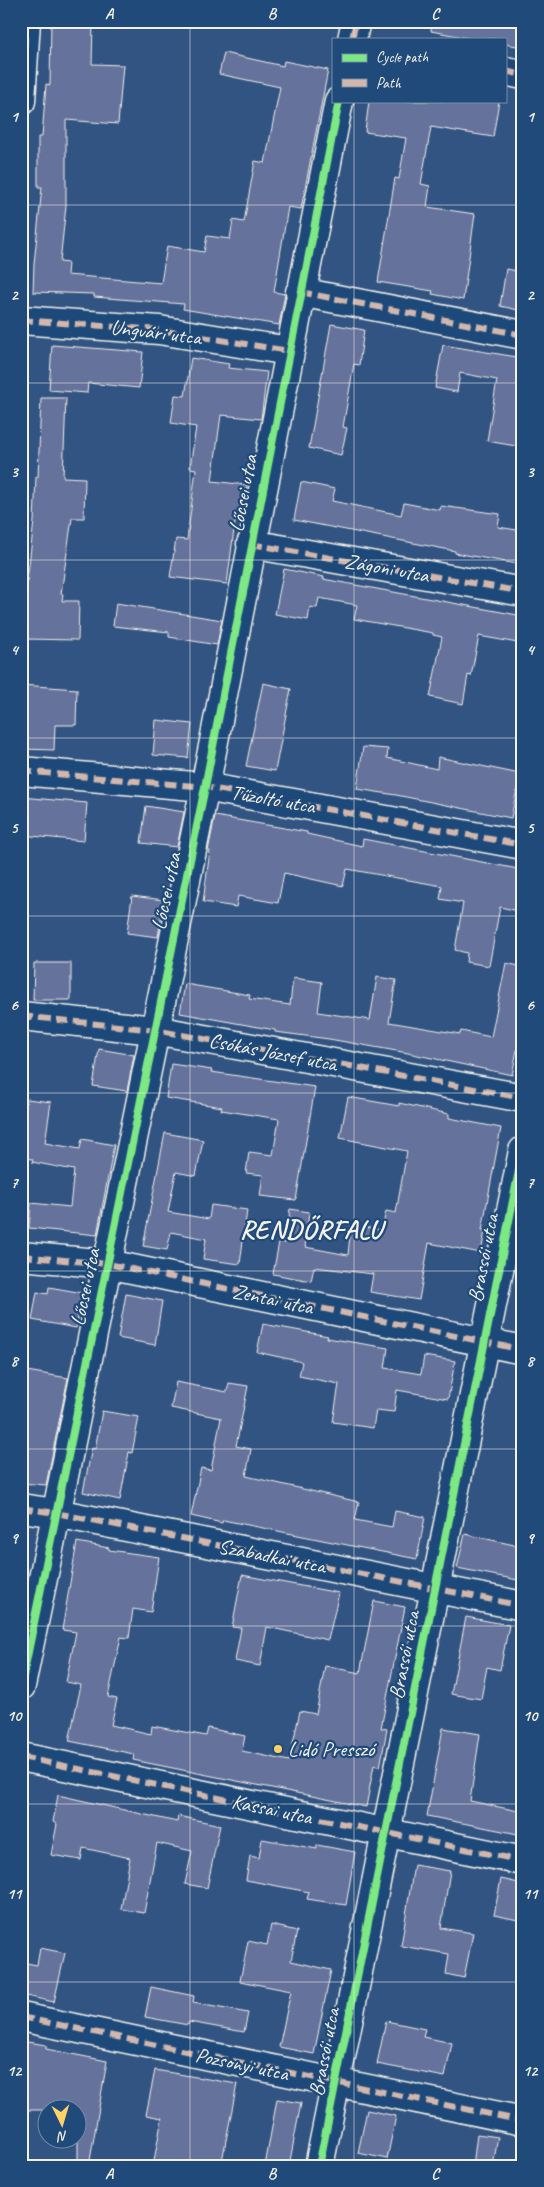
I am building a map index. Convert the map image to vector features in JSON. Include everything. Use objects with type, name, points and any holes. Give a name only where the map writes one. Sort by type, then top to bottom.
[{"type":"street","points":[[21,101],[26,21]]},
{"type":"street","points":[[353,38],[356,21]]},
{"type":"street","points":[[506,71],[523,75]]},
{"type":"street","name":"Lőcsei utca","points":[[21,1686],[205,787],[300,292],[339,102]]},
{"type":"street","points":[[300,292],[523,335]]},
{"type":"street","name":"Ungvári utca","points":[[21,320],[159,330],[289,351]]},
{"type":"street","name":"Zágoni utca","points":[[251,544],[523,592]]},
{"type":"street","name":"Tűzoltó utca","points":[[21,771],[205,787],[523,846]]},
{"type":"street","name":"Csókás József utca","points":[[21,1016],[155,1030],[523,1098]]},
{"type":"street","name":"Brassói utca","points":[[319,2166],[523,1151]]},
{"type":"street","name":"Zentai utca","points":[[21,1256],[108,1264],[523,1350]]},
{"type":"street","name":"Szabadkai utca","points":[[21,1508],[56,1513],[523,1606]]},
{"type":"street","name":"Kassai utca","points":[[21,1757],[523,1861]]},
{"type":"street","name":"Pozsonyi utca","points":[[21,2017],[523,2121]]},
{"type":"building","points":[[51,21],[93,22],[92,64],[123,65],[118,124],[66,120],[66,206],[60,262],[68,263],[67,275],[161,283],[167,246],[204,252],[207,236],[230,239],[233,220],[244,222],[255,161],[265,163],[280,87],[219,74],[224,53],[283,66],[284,61],[328,70],[301,209],[288,207],[274,292],[285,294],[279,325],[183,309],[184,304],[94,297],[94,294],[33,292],[42,187],[38,187],[38,137],[42,137],[46,84],[50,85]]},
{"type":"building","points":[[432,21],[523,21],[523,47],[506,44],[506,38],[469,38],[431,31]]},
{"type":"building","points":[[369,102],[499,102],[493,137],[431,127],[421,184],[430,186],[427,207],[475,214],[463,300],[432,294],[433,291],[378,282],[395,178],[399,179],[406,138],[365,132]]},
{"type":"building","points":[[506,269],[523,272],[523,311],[500,306]]},
{"type":"building","points":[[331,324],[364,330],[359,365],[354,364],[343,427],[347,428],[341,455],[309,448]]},
{"type":"building","points":[[52,345],[143,352],[139,388],[88,383],[87,393],[49,390]]},
{"type":"building","points":[[443,345],[523,358],[523,402],[516,446],[487,441],[497,380],[460,373],[457,392],[435,388]]},
{"type":"building","points":[[191,358],[229,364],[228,368],[267,372],[261,419],[221,415],[212,481],[247,485],[241,522],[235,522],[227,584],[170,577],[176,539],[187,540],[196,469],[190,468],[196,427],[171,423],[175,395],[185,396]]},
{"type":"building","points":[[41,398],[66,398],[63,477],[85,478],[84,518],[72,518],[61,594],[63,594],[62,601],[79,601],[78,640],[24,639],[25,600],[34,521],[36,477],[38,477]]},
{"type":"building","points":[[301,482],[335,489],[332,501],[401,515],[404,503],[440,510],[441,506],[500,514],[498,527],[523,531],[523,565],[294,520]]},
{"type":"building","points":[[284,569],[324,577],[323,579],[523,616],[523,644],[479,636],[471,676],[468,675],[463,704],[430,697],[442,637],[433,635],[433,633],[354,619],[357,605],[319,598],[317,608],[310,607],[308,620],[275,614]]},
{"type":"building","points":[[116,603],[222,620],[217,645],[169,637],[169,632],[113,626]]},
{"type":"building","points":[[263,683],[291,689],[275,771],[246,766]]},
{"type":"building","points":[[21,685],[77,689],[76,725],[55,725],[54,750],[21,749]]},
{"type":"building","points":[[156,720],[192,724],[188,758],[153,755]]},
{"type":"building","points":[[363,747],[388,749],[387,758],[437,769],[438,757],[520,774],[511,818],[357,789]]},
{"type":"building","points":[[21,797],[87,803],[84,841],[21,835]]},
{"type":"building","points":[[146,806],[184,812],[177,847],[141,843]]},
{"type":"building","points":[[215,816],[307,832],[307,834],[362,846],[363,839],[523,870],[523,912],[500,907],[489,966],[466,962],[467,953],[455,950],[463,903],[440,899],[442,886],[347,869],[343,886],[284,873],[278,903],[238,896],[236,907],[203,902],[210,851],[208,851]]},
{"type":"building","points":[[132,896],[164,900],[158,937],[127,933]]},
{"type":"building","points":[[34,963],[71,963],[71,1000],[33,1000]]},
{"type":"building","points":[[506,963],[523,967],[523,1020],[512,1075],[408,1053],[329,1039],[275,1032],[275,1030],[180,1013],[185,984],[250,995],[249,999],[290,1005],[293,978],[322,982],[318,1012],[370,1020],[377,977],[396,980],[389,1022],[460,1034],[461,1031],[491,1037]]},
{"type":"building","points":[[99,1049],[134,1055],[127,1091],[93,1086]]},
{"type":"building","points":[[171,1064],[212,1070],[211,1072],[315,1087],[296,1200],[260,1196],[263,1175],[246,1173],[249,1152],[273,1155],[279,1119],[221,1110],[222,1107],[166,1098]]},
{"type":"building","points":[[348,1097],[399,1106],[399,1103],[449,1114],[449,1118],[501,1128],[482,1230],[485,1230],[481,1253],[429,1243],[419,1300],[370,1292],[373,1274],[314,1267],[311,1281],[273,1274],[279,1242],[286,1243],[290,1209],[309,1212],[305,1247],[348,1255],[351,1225],[382,1230],[386,1211],[396,1213],[407,1151],[340,1138]]},
{"type":"building","points":[[27,1099],[51,1102],[45,1143],[80,1149],[82,1139],[114,1145],[97,1235],[29,1228],[31,1203],[70,1207],[74,1170],[32,1162],[33,1159],[21,1158],[21,1138]]},
{"type":"building","points":[[165,1133],[203,1140],[196,1176],[176,1172],[168,1212],[209,1219],[211,1205],[247,1210],[240,1264],[203,1259],[206,1239],[171,1232],[167,1250],[143,1246]]},
{"type":"building","points":[[49,1287],[83,1293],[76,1328],[32,1320],[37,1292],[48,1294]]},
{"type":"building","points":[[126,1294],[162,1301],[155,1345],[118,1338]]},
{"type":"building","points":[[263,1324],[328,1336],[327,1338],[388,1348],[385,1368],[421,1374],[424,1356],[455,1361],[448,1399],[397,1390],[394,1412],[376,1410],[373,1428],[333,1422],[339,1384],[299,1376],[302,1362],[257,1352]]},
{"type":"building","points":[[21,1370],[68,1378],[46,1485],[21,1483]]},
{"type":"building","points":[[176,1382],[227,1392],[229,1383],[248,1386],[236,1446],[251,1449],[246,1476],[359,1502],[355,1520],[392,1527],[395,1511],[425,1517],[417,1559],[223,1520],[222,1523],[191,1516],[201,1468],[211,1470],[221,1418],[171,1408]]},
{"type":"building","points":[[102,1411],[139,1417],[132,1453],[129,1452],[120,1500],[83,1492],[92,1448],[95,1449]]},
{"type":"building","points":[[465,1534],[523,1547],[523,1581],[457,1568]]},
{"type":"building","points":[[77,1542],[109,1548],[109,1550],[159,1557],[151,1612],[133,1609],[129,1638],[121,1637],[108,1697],[117,1699],[111,1725],[151,1734],[152,1726],[206,1736],[208,1728],[245,1736],[242,1751],[289,1761],[300,1711],[316,1714],[325,1666],[360,1673],[374,1601],[405,1607],[381,1728],[387,1729],[380,1767],[374,1765],[366,1807],[133,1760],[134,1754],[69,1741],[81,1685],[66,1682],[76,1632],[62,1630]]},
{"type":"building","points":[[242,1575],[339,1593],[328,1640],[267,1627],[260,1666],[235,1661],[241,1628],[232,1627]]},
{"type":"building","points":[[466,1617],[509,1625],[500,1670],[487,1667],[481,1699],[451,1694]]},
{"type":"building","points":[[443,1728],[480,1734],[470,1801],[523,1812],[523,1835],[427,1816]]},
{"type":"building","points":[[58,1795],[177,1822],[178,1816],[220,1825],[207,1888],[185,1884],[192,1851],[157,1843],[144,1913],[121,1909],[130,1858],[83,1848],[81,1860],[51,1855],[57,1824],[53,1822]]},
{"type":"building","points":[[262,1839],[317,1849],[317,1845],[355,1852],[346,1905],[307,1899],[309,1892],[246,1880],[250,1856],[259,1858]]},
{"type":"building","points":[[414,1865],[450,1871],[441,1928],[473,1933],[464,1978],[446,1974],[449,1954],[401,1946]]},
{"type":"building","points":[[501,1879],[523,1884],[523,1921],[494,1915]]},
{"type":"building","points":[[271,1925],[297,1931],[291,1961],[331,1970],[314,2054],[279,2047],[291,1991],[240,1981],[248,1941],[267,1945]]},
{"type":"building","points":[[40,1948],[65,1953],[54,2002],[21,1995],[21,1962],[37,1965]]},
{"type":"building","points":[[151,1987],[194,1996],[193,2003],[248,2013],[244,2032],[189,2022],[188,2025],[145,2017]]},
{"type":"building","points":[[386,2021],[425,2029],[423,2037],[452,2043],[445,2077],[377,2064]]},
{"type":"building","points":[[21,2041],[46,2045],[46,2049],[107,2061],[89,2166],[78,2166],[78,2150],[88,2150],[88,2100],[38,2100],[38,2110],[21,2110]]},
{"type":"building","points":[[155,2070],[237,2084],[221,2166],[153,2166],[162,2118],[146,2115]]},
{"type":"building","points":[[277,2099],[301,2103],[289,2166],[265,2166]]},
{"type":"building","points":[[367,2110],[396,2116],[387,2159],[358,2153]]},
{"type":"building","points":[[477,2134],[498,2137],[493,2166],[473,2166]]},
{"type":"marked path","points":[[21,101],[26,21]]},
{"type":"marked path","points":[[352,38],[356,21]]},
{"type":"marked path","points":[[506,71],[523,75]]},
{"type":"marked path","points":[[300,292],[523,335]]},
{"type":"marked path","points":[[21,320],[159,330],[289,351]]},
{"type":"marked path","points":[[251,544],[523,592]]},
{"type":"marked path","points":[[21,771],[205,787],[523,845]]},
{"type":"marked path","points":[[21,1016],[155,1030],[523,1098]]},
{"type":"marked path","points":[[21,1256],[108,1264],[523,1350]]},
{"type":"marked path","points":[[21,1508],[56,1513],[523,1606]]},
{"type":"marked path","points":[[21,1757],[523,1861]]},
{"type":"marked path","points":[[21,2017],[523,2121]]},
{"type":"cycle path","points":[[21,1686],[205,787],[339,102]]},
{"type":"cycle path","points":[[319,2166],[523,1151]]},
{"type":"place","name":"Lidó Presszó","points":[[278,1749]]},
{"type":"district","name":"RENDŐRFALU","points":[[311,1229]]}]
